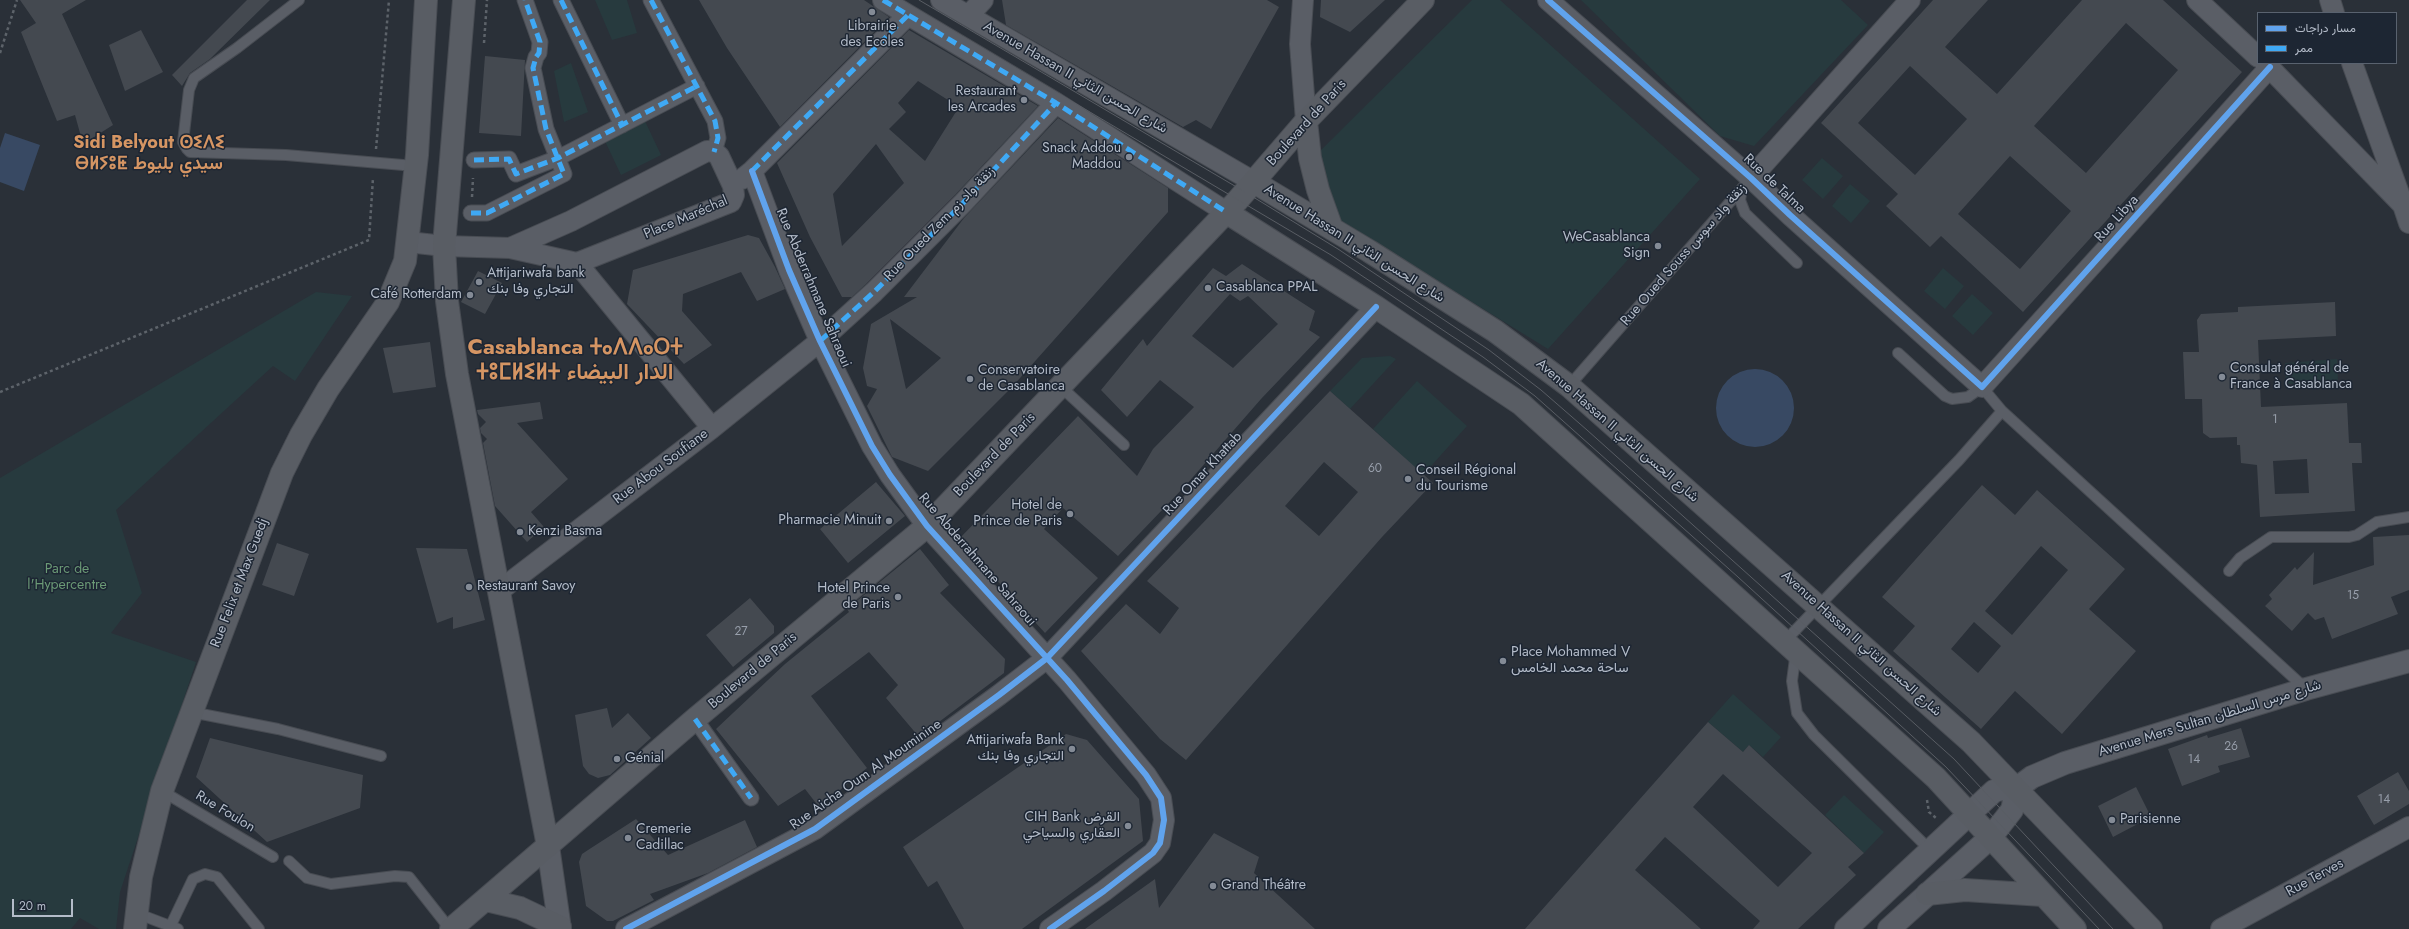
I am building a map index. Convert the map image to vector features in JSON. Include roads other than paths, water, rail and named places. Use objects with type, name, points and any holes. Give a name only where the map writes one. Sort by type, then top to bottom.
[{"type":"main road","name":"Rue Felix et Max Guedj","points":[[136,921],[141,876],[162,791],[282,473],[301,434],[328,389],[388,302],[406,251],[415,166],[426,0]]},
{"type":"main road","points":[[464,0],[444,246],[447,301],[457,374],[548,846]]},
{"type":"main road","name":"Boulevard de Paris","points":[[451,929],[695,719],[927,526],[1226,212],[1254,182],[1306,121],[1423,0]]},
{"type":"main road","points":[[1306,121],[1310,158],[1318,190],[1332,229]]},
{"type":"main road","name":"Avenue Hassan II شارع الحسن الثاني","points":[[1254,182],[1495,331],[1569,386],[1971,742],[2017,788],[2151,929]]},
{"type":"main road","points":[[1226,212],[1376,307],[1521,404],[1936,778],[2075,929]]},
{"type":"main road","points":[[1927,894],[1973,890],[2044,895]]},
{"type":"main road","points":[[486,900],[520,908],[560,928]]},
{"type":"street","points":[[471,213],[487,213],[564,174],[546,129],[533,68],[536,57],[539,53],[540,42],[525,0]]},
{"type":"street","points":[[561,0],[622,125]]},
{"type":"street","points":[[510,248],[571,221],[707,151],[714,152],[718,138],[717,126],[651,0]]},
{"type":"street","points":[[884,0],[1056,103],[1226,212]]},
{"type":"street","name":"Avenue Hassan II شارع الحسن الثاني","points":[[941,0],[1254,182]]},
{"type":"street","points":[[968,16],[983,0]]},
{"type":"street","points":[[1303,0],[1300,44],[1306,121]]},
{"type":"street","name":"Rue de Talma","points":[[1548,0],[1747,184],[1790,215],[1982,386]]},
{"type":"street","name":"Rue Oued Souss زنقة واد سوس","points":[[1747,184],[1910,0]]},
{"type":"street","points":[[2330,0],[2334,12]]},
{"type":"street","points":[[2201,2],[2257,55]]},
{"type":"street","points":[[733,186],[752,171],[908,15]]},
{"type":"street","name":"Rue Libya","points":[[1982,386],[2262,64]]},
{"type":"street","points":[[2266,64],[2407,211]]},
{"type":"street","points":[[2352,64],[2407,211]]},
{"type":"street","points":[[474,160],[509,159],[516,174],[558,158],[697,86]]},
{"type":"street","name":"Rue Oued Zem زنقة واد زم","points":[[820,341],[874,292],[963,203],[1056,103]]},
{"type":"street","name":"Place Maréchal","points":[[577,263],[731,202],[734,195],[733,186],[719,156],[714,152]]},
{"type":"street","name":"Rue Abderrahmane Sahraoui","points":[[752,171],[790,270],[820,341],[872,446],[927,526],[1047,658],[1155,786],[1164,810],[1164,820],[1160,842],[1153,853],[1104,892],[1050,929]]},
{"type":"street","points":[[406,251],[444,246],[510,248],[577,263],[712,428]]},
{"type":"street","name":"Rue Omar Khattab","points":[[1047,658],[1376,307]]},
{"type":"street","name":"Rue Abou Soufiane","points":[[500,591],[712,428],[820,341]]},
{"type":"street","name":"Rue Aicha Oum Al Mouminine","points":[[626,929],[815,829],[975,713],[1047,658]]},
{"type":"street","name":"Avenue Mers Sultan شارع مرس السلطان","points":[[2017,788],[2032,777],[2065,763],[2306,689],[2409,661]]},
{"type":"street","points":[[695,719],[752,798]]},
{"type":"street","points":[[1846,929],[1968,813],[1994,791],[2009,787],[2017,788],[2012,810],[1991,837],[1889,929]]},
{"type":"street","name":"Rue Terves","points":[[2221,929],[2409,827]]},
{"type":"street","points":[[548,846],[560,928]]},
{"type":"lane","points":[[299,0],[237,48],[194,78],[189,90],[183,142],[190,152],[232,151],[339,156],[375,163],[415,166]]},
{"type":"lane","points":[[1747,184],[1740,200],[1744,213],[1797,263]]},
{"type":"lane","name":"Rue Oued Souss زنقة واد سوس","points":[[1569,386],[1747,184]]},
{"type":"lane","points":[[1898,353],[1945,396],[1952,400],[1968,397],[1982,386]]},
{"type":"lane","points":[[1060,386],[1124,445]]},
{"type":"lane","name":"Rue de Talma","points":[[1982,386],[2002,411],[2306,689]]},
{"type":"lane","points":[[1930,850],[1814,735],[1797,713],[1792,681],[1790,646],[1818,606],[1959,460],[2002,411]]},
{"type":"lane","points":[[2229,571],[2240,558],[2271,537],[2348,537],[2357,534],[2377,522],[2409,517]]},
{"type":"lane","points":[[191,712],[278,729],[381,756]]},
{"type":"lane","name":"Rue Foulon","points":[[162,791],[273,857]]},
{"type":"lane","points":[[289,861],[307,878],[318,882],[332,884],[394,876],[409,877],[451,929]]},
{"type":"lane","points":[[136,921],[174,927],[193,879],[205,874],[217,877],[259,929]]},
{"type":"water","points":[[5,133],[40,145],[24,191],[0,182],[0,148]]},
{"type":"water","points":[[1747,369],[1763,369],[1777,375],[1788,386],[1794,400],[1794,416],[1788,430],[1777,441],[1763,447],[1747,447],[1733,441],[1722,430],[1716,416],[1716,400],[1722,386],[1733,375]]},
{"type":"tram line","points":[[901,0],[1331,255],[1483,357],[1535,396],[1738,577],[1946,767],[2099,929]]},
{"type":"tram line","points":[[919,0],[1245,192],[1338,249],[1489,350],[1541,390],[1954,759],[2113,929]]},
{"type":"place","name":"Librairie des Ecoles","points":[[872,12]]},
{"type":"place","name":"Restaurant les Arcades","points":[[1024,100]]},
{"type":"place","name":"Snack Addou Maddou","points":[[1129,157]]},
{"type":"place","name":"WeCasablanca Sign","points":[[1658,246]]},
{"type":"place","name":"Attijariwafa bank التجاري وفا بنك","points":[[479,282]]},
{"type":"place","name":"Casablanca PPAL","points":[[1208,288]]},
{"type":"place","name":"Café Rotterdam","points":[[470,295]]},
{"type":"place","name":"Consulat général de France à Casablanca","points":[[2222,377]]},
{"type":"place","name":"Conservatoire de Casablanca","points":[[970,379]]},
{"type":"place","name":"Conseil Régional du Tourisme","points":[[1408,479]]},
{"type":"place","name":"Hotel de Prince de Paris","points":[[1070,514]]},
{"type":"place","name":"Pharmacie Minuit","points":[[889,521]]},
{"type":"place","name":"Kenzi Basma","points":[[520,532]]},
{"type":"place","name":"Restaurant Savoy","points":[[469,587]]},
{"type":"place","name":"Hotel Prince de Paris","points":[[898,597]]},
{"type":"place","name":"Place Mohammed V ساحة محمد الخامس","points":[[1503,661]]},
{"type":"place","name":"Attijariwafa Bank التجاري وفا بنك","points":[[1072,749]]},
{"type":"place","name":"Génial","points":[[617,759]]},
{"type":"place","name":"Parisienne","points":[[2112,820]]},
{"type":"place","name":"CIH Bank القرض العقاري والسياحي","points":[[1128,826]]},
{"type":"place","name":"Cremerie Cadillac","points":[[628,838]]},
{"type":"place","name":"Grand Théâtre","points":[[1213,886]]},
{"type":"district","name":"Sidi Belyout ⵙⵉⴷⵉ ⴱⵍⵢⵓⵟ سيدي بليوط","points":[[149,154]]},
{"type":"district","name":"Casablanca ⵜⴰⴷⴷⴰⵔⵜ ⵜⵓⵎⵍⵉⵍⵜ الدار البيضاء","points":[[575,362]]},
{"type":"park label","name":"Parc de l'Hypercentre","points":[[67,578]]}]
